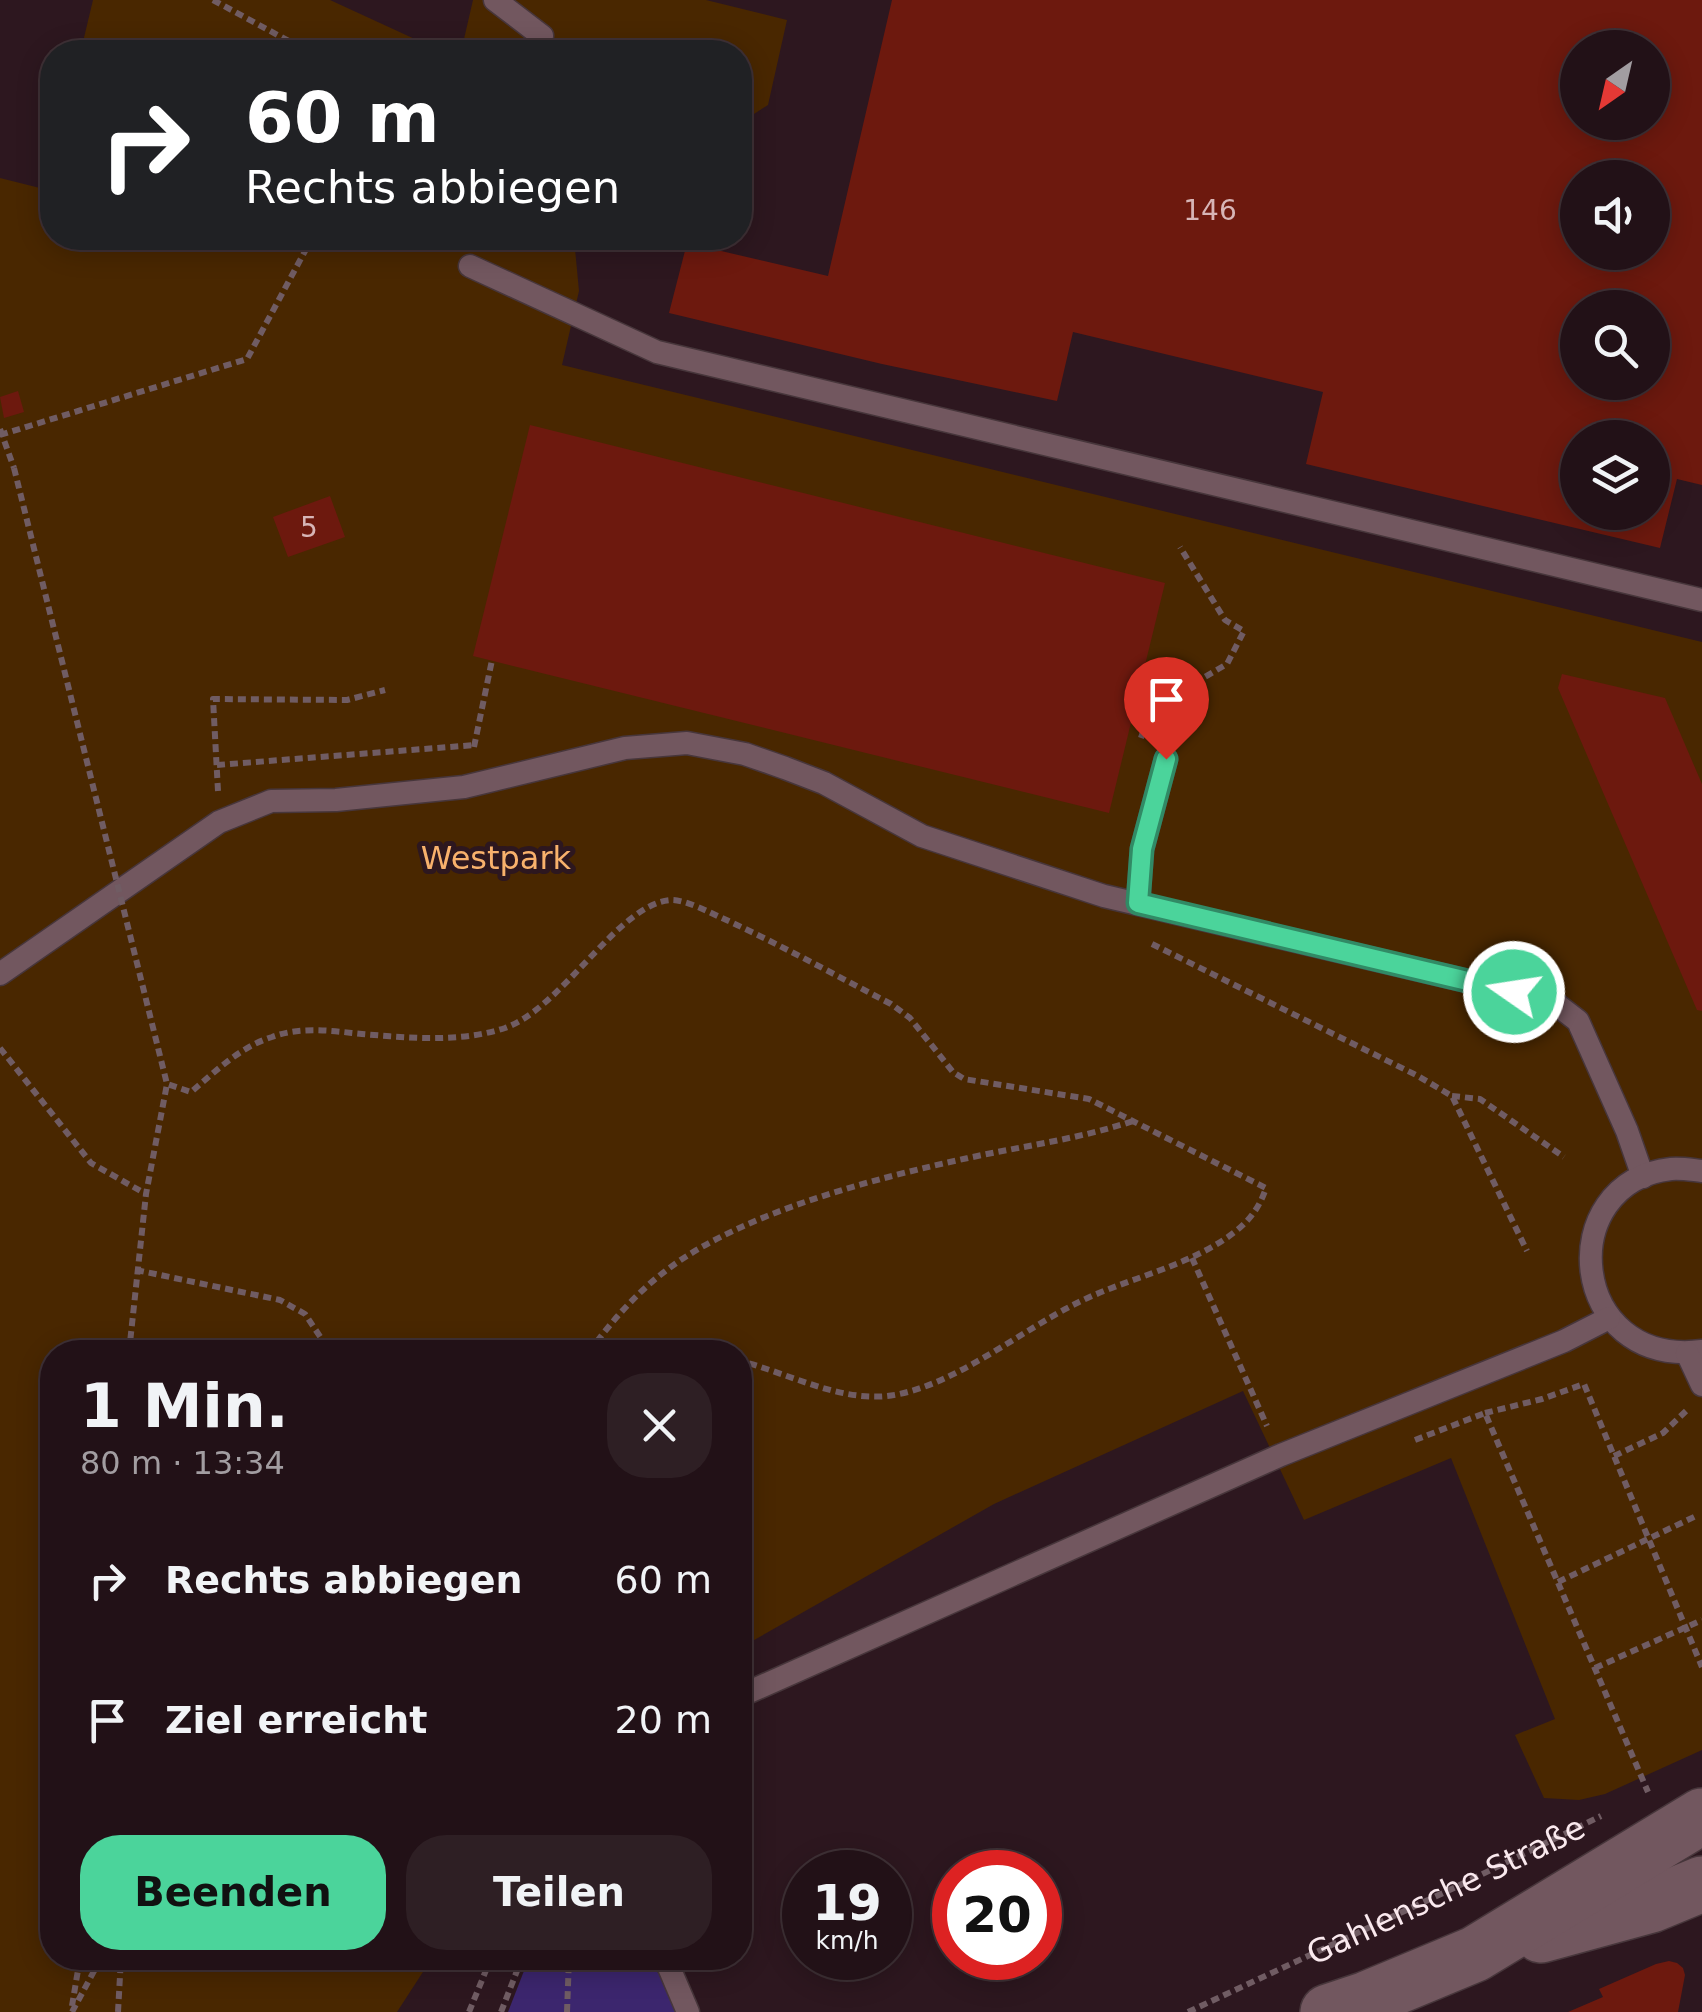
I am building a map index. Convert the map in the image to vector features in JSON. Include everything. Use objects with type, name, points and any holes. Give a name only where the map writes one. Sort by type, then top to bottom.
[{"type":"street","name":"Gahlensche Straße","points":[[1328,2012],[1476,1954],[1702,1816]]},
{"type":"street","name":"Gahlensche Straße","points":[[1476,1954],[1676,1910],[1702,1884]]},
{"type":"lane","points":[[496,0],[542,36],[541,40]]},
{"type":"lane","points":[[470,266],[657,352],[1702,600]]},
{"type":"lane","points":[[0,974],[219,822],[271,800],[336,800],[464,787],[625,748],[688,743],[745,754],[824,783],[922,836],[1104,896],[1552,1002],[1578,1021],[1627,1130],[1643,1177]]},
{"type":"lane","points":[[1138,903],[1142,849],[1166,759]]},
{"type":"lane","points":[[1702,1171],[1670,1169],[1624,1188],[1594,1230],[1589,1265],[1595,1293],[1609,1318],[1654,1349],[1694,1352],[1702,1384]]},
{"type":"lane","points":[[752,1691],[1281,1456],[1564,1341],[1609,1318]]},
{"type":"lane","points":[[670,1970],[688,2012]]},
{"type":"path","points":[[213,0],[287,40]]},
{"type":"path","points":[[130,1340],[146,1194],[166,1084],[14,468],[1,433],[247,359],[306,250]]},
{"type":"path","points":[[464,787],[492,660]]},
{"type":"path","points":[[219,822],[213,699],[347,700],[386,690]]},
{"type":"path","points":[[216,765],[475,745]]},
{"type":"path","points":[[166,1084],[191,1092],[231,1058],[292,1031],[417,1039],[464,1037],[508,1027],[553,998],[626,922],[647,908],[672,900],[741,926],[891,1004],[910,1018],[953,1072],[964,1079],[1089,1099],[1266,1188],[1251,1217],[1235,1232],[1192,1258],[1132,1278],[1075,1304],[920,1389],[889,1396],[864,1396],[839,1392],[752,1364]]},
{"type":"path","points":[[0,1048],[91,1163],[146,1194]]},
{"type":"path","points":[[1452,1096],[1480,1099],[1564,1157]]},
{"type":"path","points":[[599,1340],[668,1269],[750,1224],[888,1178],[1133,1122]]},
{"type":"path","points":[[1192,1258],[1258,1404]]},
{"type":"path","points":[[136,1270],[280,1300],[305,1314],[323,1340]]},
{"type":"path","points":[[1413,1441],[1485,1413],[1584,1384],[1702,1666]]},
{"type":"path","points":[[1614,1456],[1663,1433],[1686,1411]]},
{"type":"path","points":[[1485,1413],[1649,1795],[1634,1801]]},
{"type":"path","points":[[1558,1582],[1696,1516]]},
{"type":"path","points":[[1595,1668],[1702,1620]]},
{"type":"path","name":"Gahlensche Straße","points":[[1188,2012],[1605,1815]]},
{"type":"path","points":[[72,2012],[78,1970]]},
{"type":"path","points":[[72,2012],[94,1970]]},
{"type":"path","points":[[118,2012],[120,1970]]},
{"type":"path","points":[[470,2012],[486,1970]]},
{"type":"path","points":[[501,2012],[517,1970]]},
{"type":"path","points":[[568,2012],[569,1970]]},
{"type":"green space","points":[[93,0],[330,0],[417,40],[83,40]]},
{"type":"green space","points":[[473,0],[706,0],[787,20],[768,105],[752,115],[752,40],[464,40]]},
{"type":"green space","name":"Westpark","points":[[0,178],[40,188],[40,250],[575,250],[579,291],[562,365],[1702,642],[1702,1750],[1605,1794],[1579,1800],[1544,1798],[1515,1735],[1555,1719],[1451,1458],[1304,1520],[1243,1391],[994,1504],[752,1641],[752,1340],[40,1340],[40,1970],[424,1970],[397,2012],[0,2012]]},
{"type":"shaded area","points":[[524,1970],[655,1970],[680,2012],[508,2012]]},
{"type":"building","points":[[892,0],[1702,0],[1702,485],[1677,479],[1670,507],[1670,420],[1560,420],[1560,524],[1306,464],[1323,392],[1073,332],[1057,401],[669,313],[685,250],[717,250],[828,276]]},
{"type":"building","points":[[18,391],[24,412],[4,418],[0,397]]},
{"type":"building","points":[[530,425],[1165,583],[1109,813],[473,656]]},
{"type":"building","points":[[330,496],[345,537],[288,557],[273,517]]},
{"type":"building","points":[[1584,530],[1664,530],[1660,548]]},
{"type":"building","points":[[1562,674],[1665,698],[1702,784],[1702,1011],[1697,1010],[1558,688]]},
{"type":"building","points":[[1669,1961],[1683,1968],[1685,1975],[1678,2012],[1568,2012],[1603,1997],[1599,1989]]},
{"type":"route","points":[[1166,759],[1142,849],[1138,903],[1514,992]]}]
